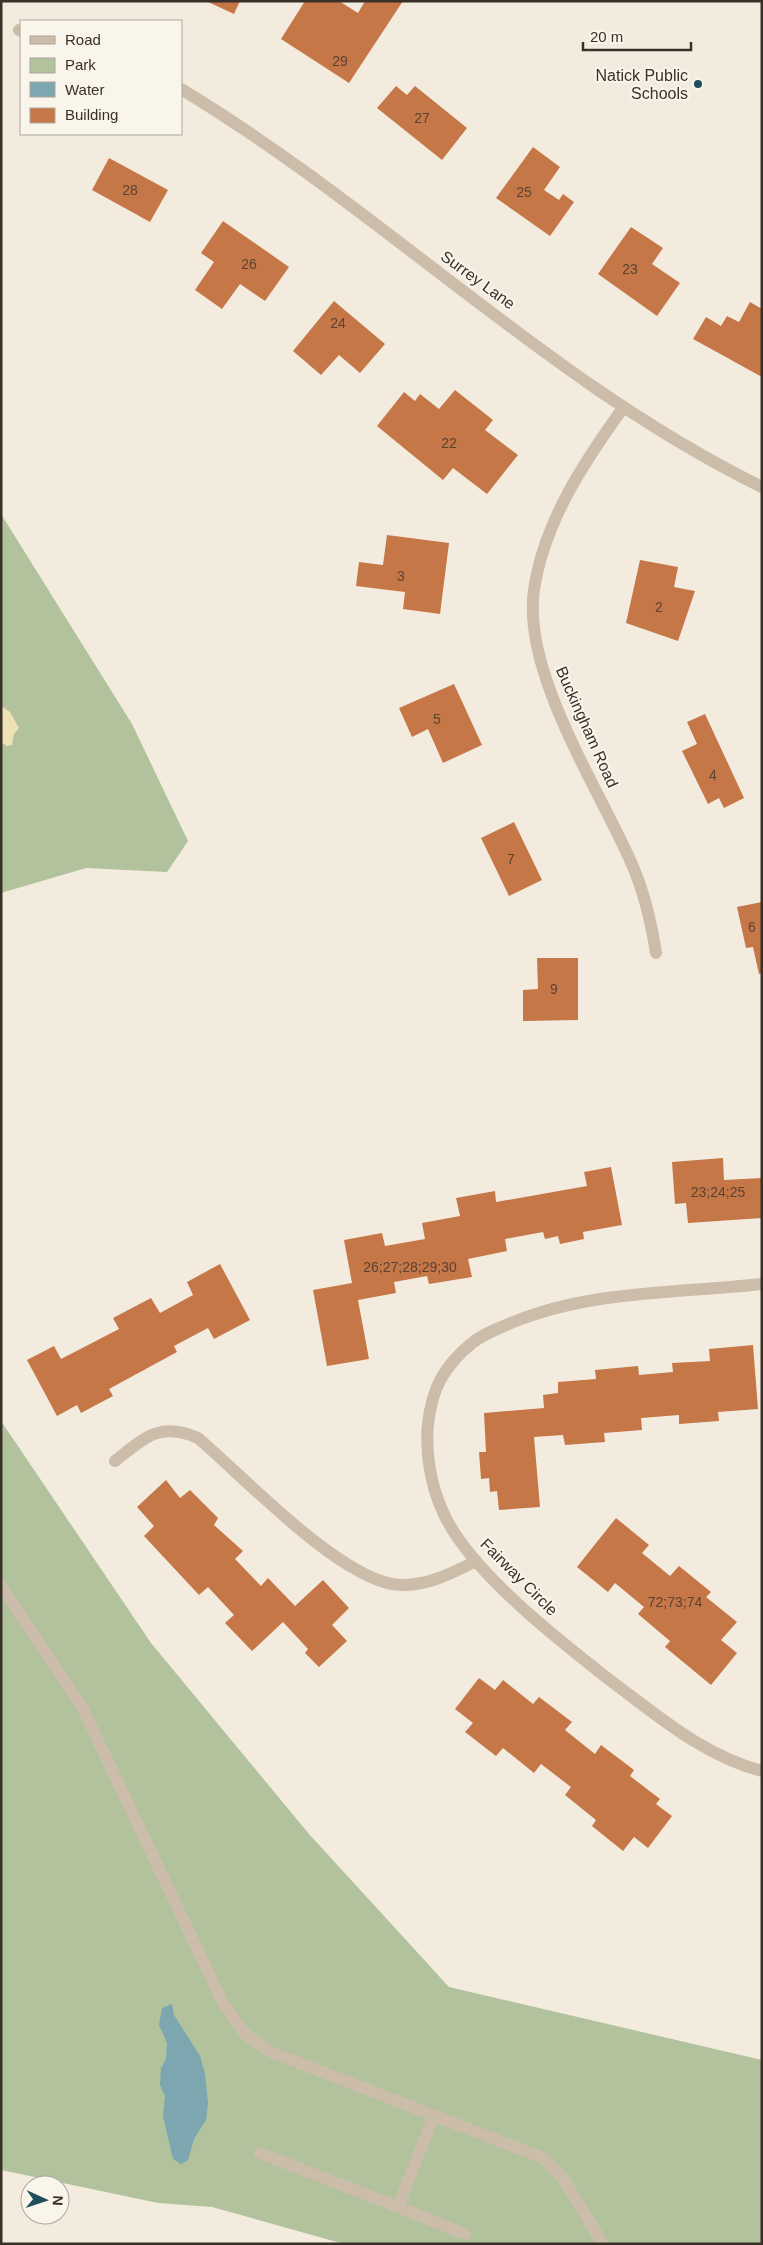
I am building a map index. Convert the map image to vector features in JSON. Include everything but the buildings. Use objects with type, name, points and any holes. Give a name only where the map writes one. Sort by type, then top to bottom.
[{"type":"street","name":"Surrey Lane","points":[[182,90],[258,138],[623,408],[704,457],[762,487]]},
{"type":"street","name":"Buckingham Road","points":[[623,408],[572,483],[552,526],[534,591],[533,622],[539,658],[550,693],[631,862],[650,919],[656,953]]},
{"type":"street","name":"Fairway Circle","points":[[762,1284],[626,1295],[556,1308],[496,1328],[474,1342],[454,1360],[439,1380],[430,1406],[427,1434],[429,1462],[443,1513],[476,1561],[553,1634],[684,1736],[719,1756],[762,1771]]},
{"type":"street","points":[[115,1461],[147,1435],[162,1431],[183,1431],[198,1438],[309,1536],[342,1561],[370,1577],[394,1584],[421,1583],[449,1575],[476,1561]]},
{"type":"street","points":[[1,1586],[82,1707],[223,2003],[245,2034],[270,2052],[543,2158],[563,2178],[603,2244]]},
{"type":"street","points":[[398,2207],[434,2116]]},
{"type":"street","points":[[260,2153],[464,2234]]},
{"type":"green space","points":[[1,514],[132,724],[188,841],[167,872],[86,868],[1,893]]},
{"type":"green space","points":[[1,1421],[151,1643],[309,1834],[449,1987],[762,2060],[762,2244],[344,2244],[212,2207],[158,2203],[70,2185],[70,2175],[25,2175],[1,2170]]},
{"type":"sand","points":[[1,706],[10,712],[19,728],[14,734],[12,745],[7,746],[1,742]]},
{"type":"water","points":[[172,2004],[174,2015],[200,2056],[205,2074],[208,2103],[206,2120],[194,2139],[188,2160],[181,2164],[173,2159],[163,2116],[165,2096],[160,2085],[161,2068],[166,2059],[167,2043],[159,2025],[162,2008]]},
{"type":"place","name":"Natick Public Schools","points":[[698,84]]}]
